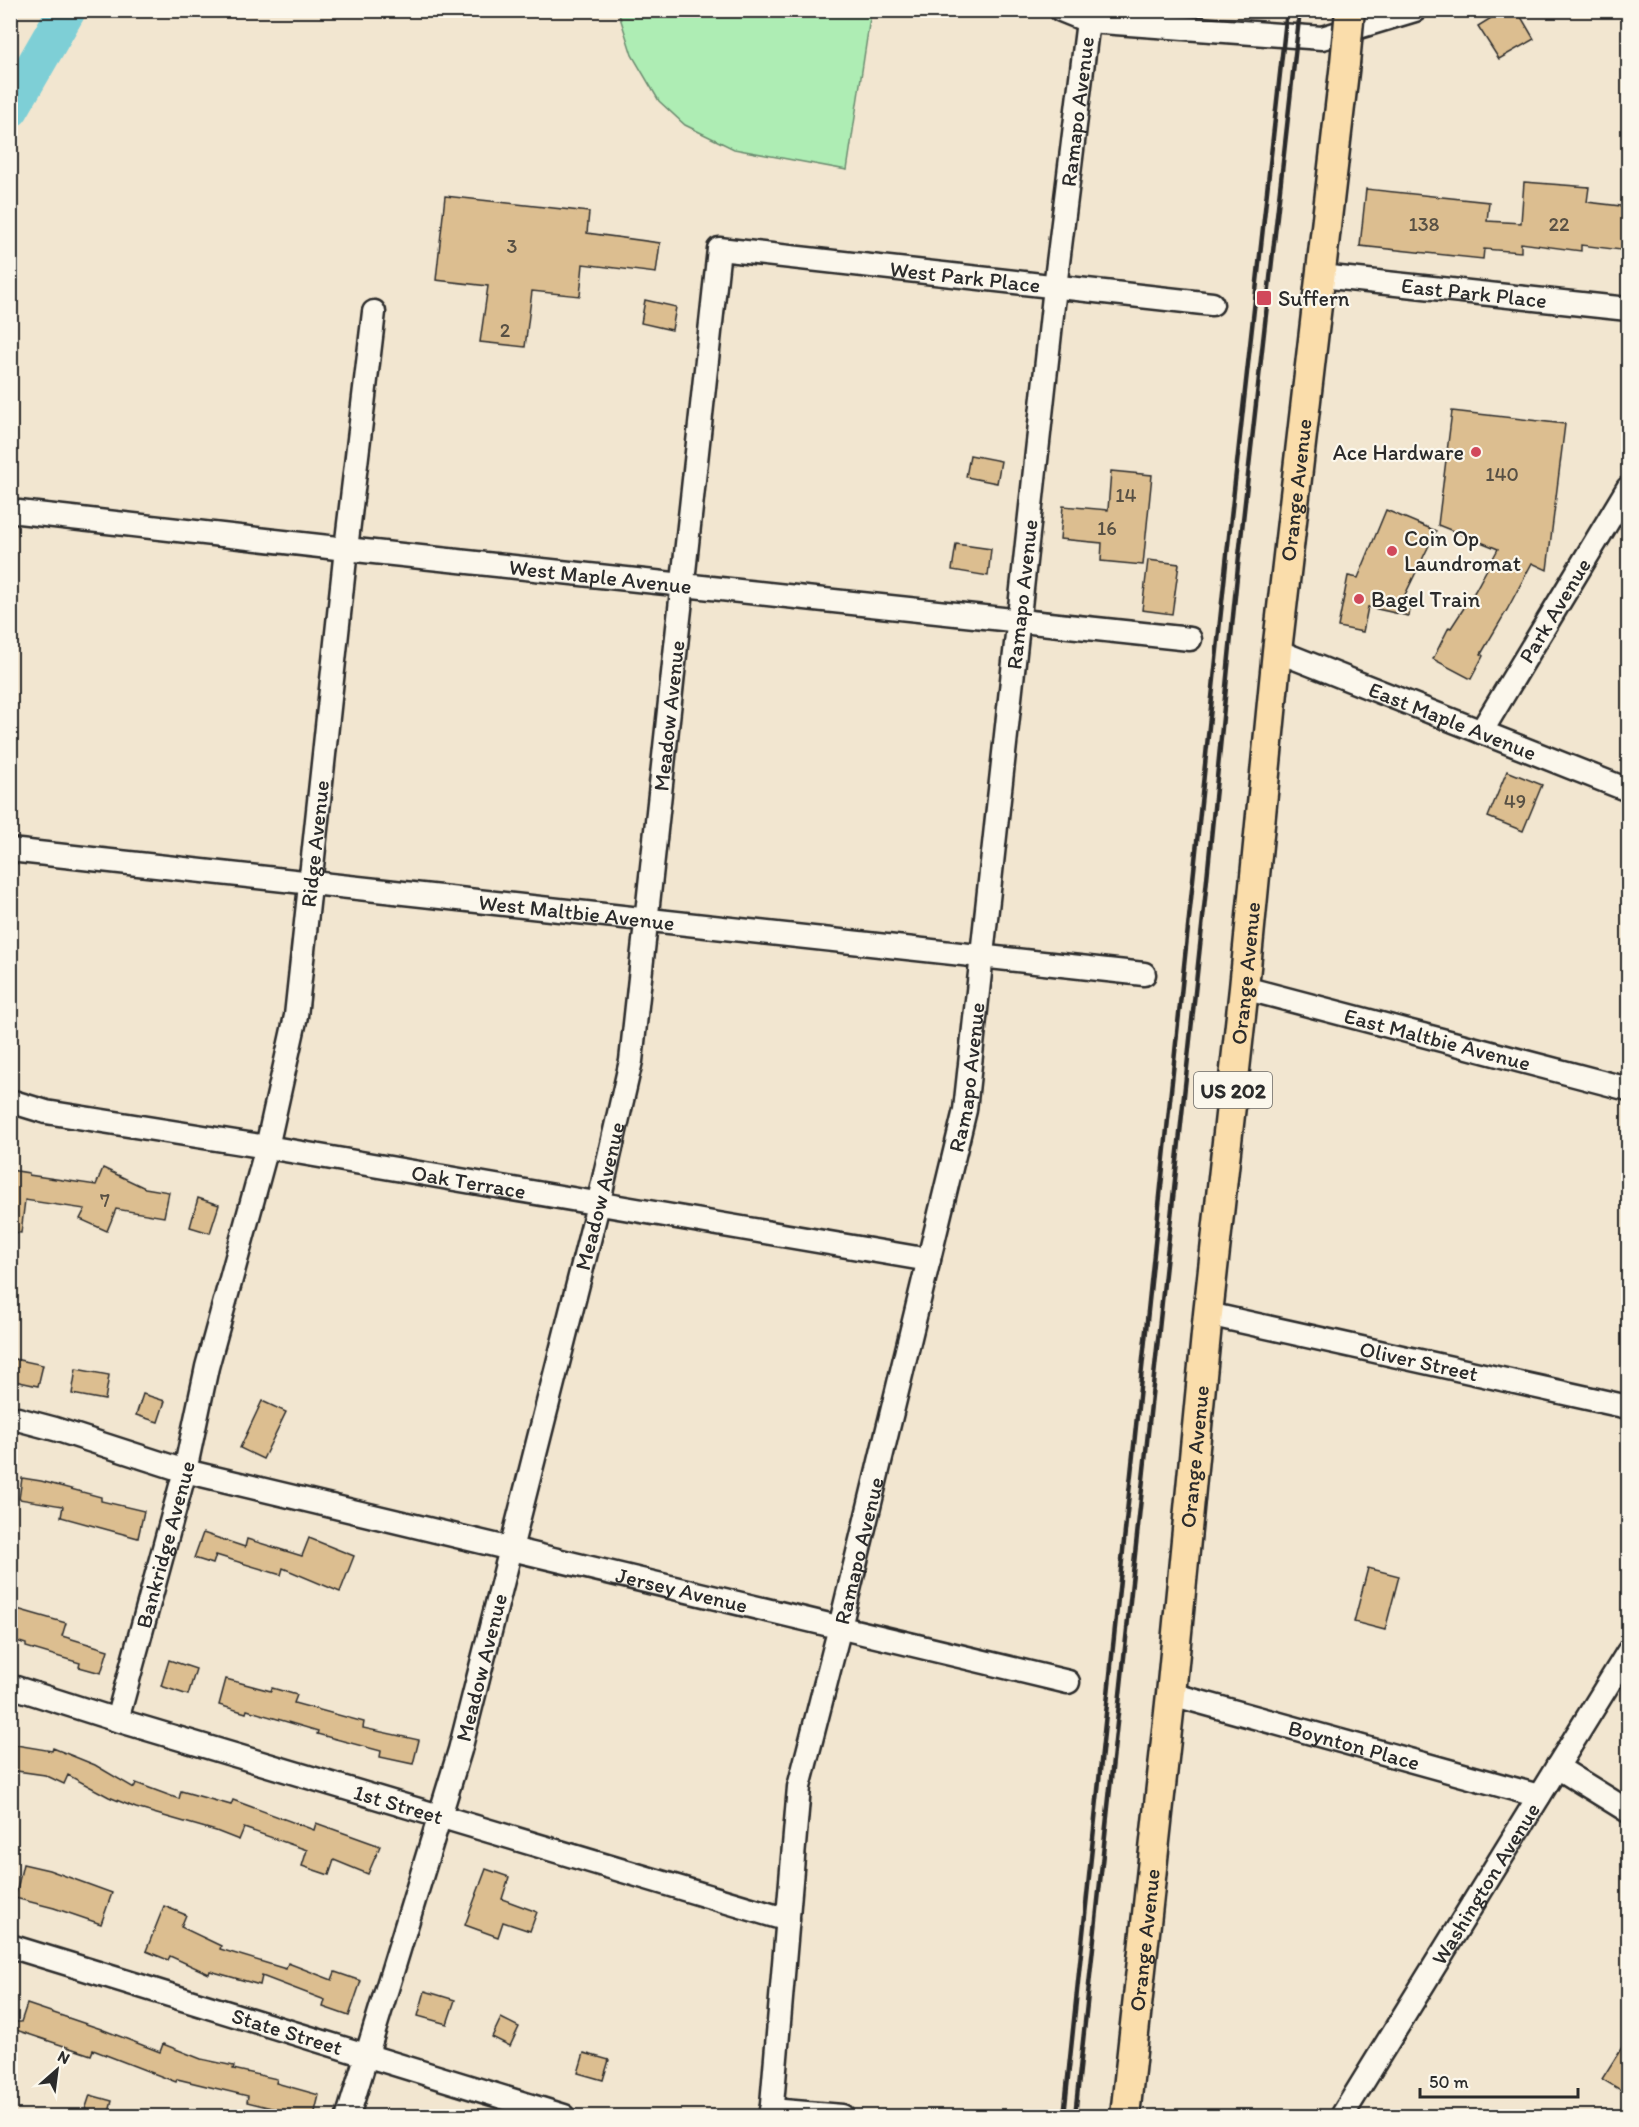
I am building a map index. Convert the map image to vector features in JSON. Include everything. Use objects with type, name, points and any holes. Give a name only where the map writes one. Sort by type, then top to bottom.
[{"type":"main road","name":"Orange Avenue","points":[[1125,2116],[1171,1694],[1277,651],[1350,10]]},
{"type":"street","points":[[1061,10],[1088,21],[1322,38],[1415,10]]},
{"type":"street","name":"Ramapo Avenue","points":[[771,2113],[799,1787],[965,1110],[1055,287],[1088,21]]},
{"type":"street","name":"West Park Place","points":[[719,249],[1212,304]]},
{"type":"street","name":"Meadow Avenue","points":[[348,2116],[460,1750],[598,1205],[631,1061],[719,249]]},
{"type":"street","name":"East Park Place","points":[[1321,276],[1629,309]]},
{"type":"street","name":"Ridge Avenue","points":[[207,1367],[267,1147],[296,1016],[345,549],[374,312]]},
{"type":"street","name":"Park Avenue","points":[[1481,732],[1629,488]]},
{"type":"street","name":"West Maple Avenue","points":[[10,511],[1191,639]]},
{"type":"street","name":"East Maple Avenue","points":[[1277,651],[1629,790]]},
{"type":"street","name":"West Maltbie Avenue","points":[[10,850],[1144,974]]},
{"type":"street","name":"East Maltbie Avenue","points":[[1244,988],[1629,1089]]},
{"type":"street","name":"Oak Terrace","points":[[10,1101],[46,1112],[267,1147],[929,1260]]},
{"type":"street","name":"Oliver Street","points":[[1208,1314],[1629,1407]]},
{"type":"street","name":"Bankridge Avenue","points":[[117,1720],[185,1471],[207,1367]]},
{"type":"street","points":[[10,1417],[55,1429],[185,1471]]},
{"type":"street","name":"Jersey Avenue","points":[[185,1471],[1068,1682]]},
{"type":"street","name":"Washington Avenue","points":[[1342,2116],[1629,1652]]},
{"type":"street","name":"1st Street","points":[[10,1686],[788,1920]]},
{"type":"street","name":"Boynton Place","points":[[1171,1694],[1539,1796]]},
{"type":"street","points":[[1557,1767],[1629,1811]]},
{"type":"street","name":"State Street","points":[[10,1946],[564,2116]]},
{"type":"street","points":[[771,2113],[842,2116]]},
{"type":"green space","points":[[618,11],[871,11],[847,170],[734,149],[685,125],[659,101],[632,55]]},
{"type":"building","points":[[1504,10],[1517,10],[1534,39],[1499,59],[1478,26]]},
{"type":"building","points":[[1524,182],[1589,187],[1587,202],[1629,207],[1629,251],[1581,245],[1581,251],[1521,243],[1521,252],[1484,249],[1483,259],[1360,246],[1366,189],[1489,202],[1487,221],[1521,223]]},
{"type":"building","points":[[445,196],[589,212],[587,233],[660,243],[656,273],[583,264],[580,296],[532,291],[525,347],[480,342],[488,286],[436,280]]},
{"type":"building","points":[[645,300],[676,307],[672,330],[641,323]]},
{"type":"building","points":[[1452,411],[1565,424],[1547,570],[1532,563],[1481,654],[1483,656],[1471,679],[1433,659],[1449,627],[1451,628],[1475,591],[1498,549],[1438,525]]},
{"type":"building","points":[[970,455],[1001,461],[997,483],[966,477]]},
{"type":"building","points":[[1111,471],[1152,475],[1143,565],[1101,561],[1102,543],[1060,539],[1063,506],[1108,510]]},
{"type":"building","points":[[1386,510],[1436,531],[1404,597],[1412,598],[1409,616],[1368,607],[1363,632],[1338,627],[1348,576],[1358,578]]},
{"type":"building","points":[[956,544],[991,549],[988,576],[952,570]]},
{"type":"building","points":[[1148,560],[1179,564],[1172,614],[1142,610]]},
{"type":"building","points":[[1507,771],[1542,785],[1523,831],[1488,817]]},
{"type":"building","points":[[103,1168],[145,1188],[169,1192],[164,1217],[116,1209],[107,1231],[80,1219],[85,1209],[25,1200],[21,1233],[10,1232],[10,1170],[96,1185]]},
{"type":"building","points":[[198,1198],[219,1205],[210,1233],[190,1227]]},
{"type":"building","points":[[10,1358],[43,1365],[38,1386],[10,1380]]},
{"type":"building","points":[[76,1369],[109,1375],[105,1400],[72,1394]]},
{"type":"building","points":[[143,1394],[165,1401],[158,1422],[136,1415]]},
{"type":"building","points":[[262,1401],[286,1412],[263,1459],[240,1448]]},
{"type":"building","points":[[22,1478],[101,1497],[101,1501],[144,1511],[138,1538],[61,1517],[63,1506],[19,1499]]},
{"type":"building","points":[[203,1533],[245,1547],[247,1539],[302,1556],[309,1538],[354,1556],[340,1592],[283,1568],[281,1575],[216,1555],[213,1564],[194,1558]]},
{"type":"building","points":[[1368,1568],[1399,1576],[1385,1630],[1354,1622]]},
{"type":"building","points":[[10,1607],[66,1623],[62,1636],[108,1650],[101,1673],[79,1667],[80,1663],[26,1647],[26,1644],[10,1639]]},
{"type":"building","points":[[169,1660],[196,1669],[188,1695],[161,1686]]},
{"type":"building","points":[[226,1679],[271,1691],[272,1688],[297,1695],[294,1703],[364,1722],[363,1728],[419,1740],[413,1764],[380,1757],[381,1751],[317,1734],[318,1731],[247,1710],[246,1713],[219,1705]]},
{"type":"building","points":[[10,1744],[52,1751],[53,1748],[95,1765],[134,1788],[136,1783],[179,1799],[181,1791],[231,1805],[233,1800],[314,1830],[316,1823],[380,1846],[368,1874],[334,1860],[329,1875],[302,1866],[307,1850],[244,1828],[239,1840],[136,1808],[109,1797],[68,1775],[64,1784],[45,1775],[10,1770]]},
{"type":"building","points":[[23,1864],[49,1870],[112,1893],[101,1924],[15,1898]]},
{"type":"building","points":[[486,1869],[509,1877],[502,1899],[537,1912],[530,1931],[503,1922],[498,1937],[465,1925]]},
{"type":"building","points":[[164,1906],[186,1915],[181,1927],[221,1946],[220,1949],[286,1969],[288,1963],[332,1980],[335,1972],[361,1981],[349,2016],[323,2007],[325,2000],[262,1976],[260,1985],[210,1971],[209,1974],[170,1956],[168,1960],[146,1951]]},
{"type":"building","points":[[425,1991],[455,2000],[447,2024],[418,2016]]},
{"type":"building","points":[[27,2004],[160,2052],[163,2044],[201,2059],[277,2079],[276,2083],[319,2095],[314,2116],[286,2116],[288,2112],[247,2102],[248,2096],[177,2079],[176,2082],[93,2050],[91,2055],[10,2028],[10,2022],[21,2022]]},
{"type":"building","points":[[501,2018],[519,2027],[510,2046],[492,2037]]},
{"type":"building","points":[[1629,2036],[1629,2095],[1602,2079]]},
{"type":"building","points":[[584,2053],[609,2060],[603,2080],[578,2073]]},
{"type":"building","points":[[90,2095],[112,2101],[108,2116],[84,2113]]},
{"type":"waterway","points":[[10,109],[67,10]]},
{"type":"railway","points":[[1064,2116],[1227,554],[1287,10]]},
{"type":"railway","points":[[1075,2116],[1205,899],[1239,556],[1300,10]]},
{"type":"place","name":"Suffern","points":[[1264,298]]},
{"type":"place","name":"Ace Hardware","points":[[1476,452]]},
{"type":"place","name":"Coin Op Laundromat","points":[[1392,551]]},
{"type":"place","name":"Bagel Train","points":[[1359,599]]}]
